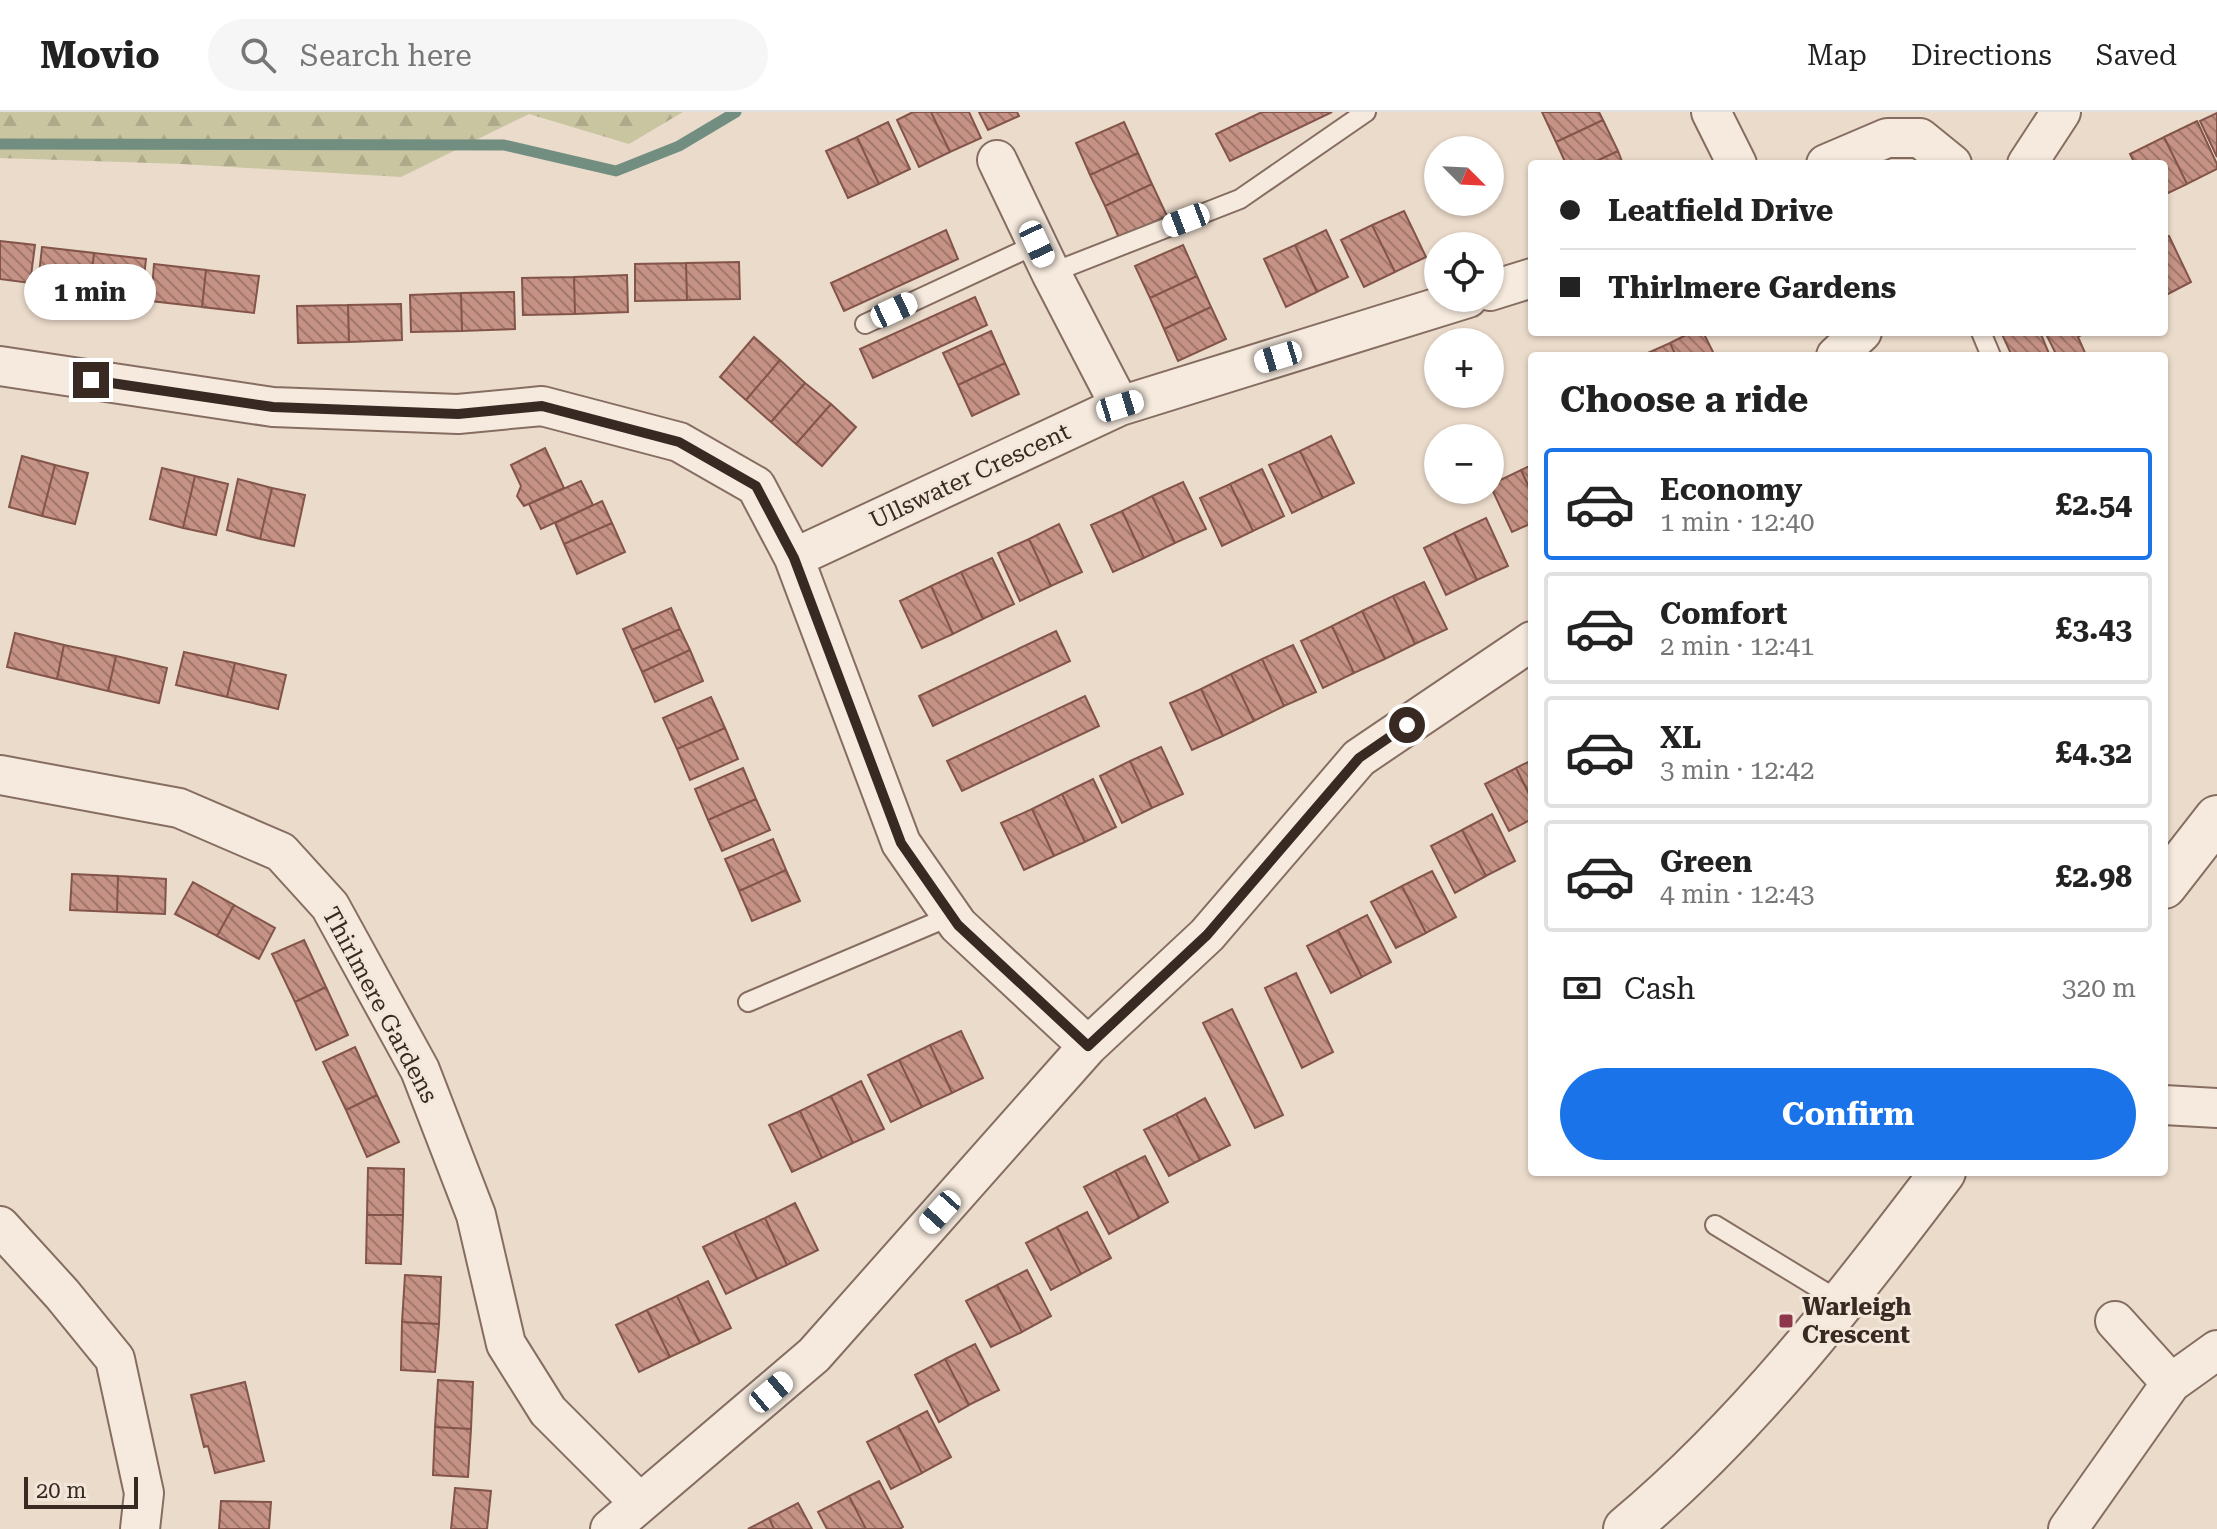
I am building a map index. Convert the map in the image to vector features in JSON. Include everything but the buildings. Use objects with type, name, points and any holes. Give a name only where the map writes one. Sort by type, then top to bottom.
[{"type":"street","points":[[1711,112],[1735,160]]},
{"type":"street","points":[[2030,160],[2061,112]]},
{"type":"street","points":[[1835,160],[1887,138],[1920,138],[1947,160]]},
{"type":"street","points":[[997,160],[1120,406]]},
{"type":"street","points":[[1504,287],[1528,279]]},
{"type":"street","name":"Ullswater Crescent","points":[[794,558],[1120,406],[1424,312]]},
{"type":"street","points":[[1840,352],[1858,336]]},
{"type":"street","points":[[0,366],[273,407],[458,414],[542,406],[679,442],[756,486],[794,558],[901,843],[958,925],[1088,1046]]},
{"type":"street","points":[[610,1529],[814,1355],[1088,1046],[1207,935],[1359,758],[1528,644]]},
{"type":"street","name":"Thirlmere Gardens","points":[[0,775],[179,808],[281,852],[330,906],[420,1070],[476,1215],[506,1344],[548,1411],[640,1503]]},
{"type":"street","points":[[2168,881],[2217,818]]},
{"type":"street","points":[[2168,1105],[2217,1108]]},
{"type":"street","points":[[1626,1529],[1732,1429],[1843,1303],[1940,1176]]},
{"type":"street","points":[[0,1226],[62,1294],[115,1359],[144,1493],[140,1529]]},
{"type":"street","points":[[2115,1321],[2171,1383]]},
{"type":"street","points":[[2068,1529],[2171,1383],[2217,1350]]},
{"type":"lane","points":[[865,324],[1044,258],[1240,199],[1366,112]]},
{"type":"lane","points":[[748,1002],[951,916]]},
{"type":"lane","points":[[1715,1225],[1843,1303]]},
{"type":"green space","points":[[0,112],[683,112],[629,144],[529,114],[401,177],[182,164],[0,158]]},
{"type":"waterway","points":[[0,144],[504,145],[616,171],[679,146],[736,112]]},
{"type":"place","name":"Warleigh Crescent","points":[[1786,1321]]},
{"type":"route","points":[[91,380],[273,407],[458,414],[542,406],[679,442],[756,486],[794,558],[901,843],[958,925],[1088,1046],[1207,935],[1359,758],[1407,725]]}]
